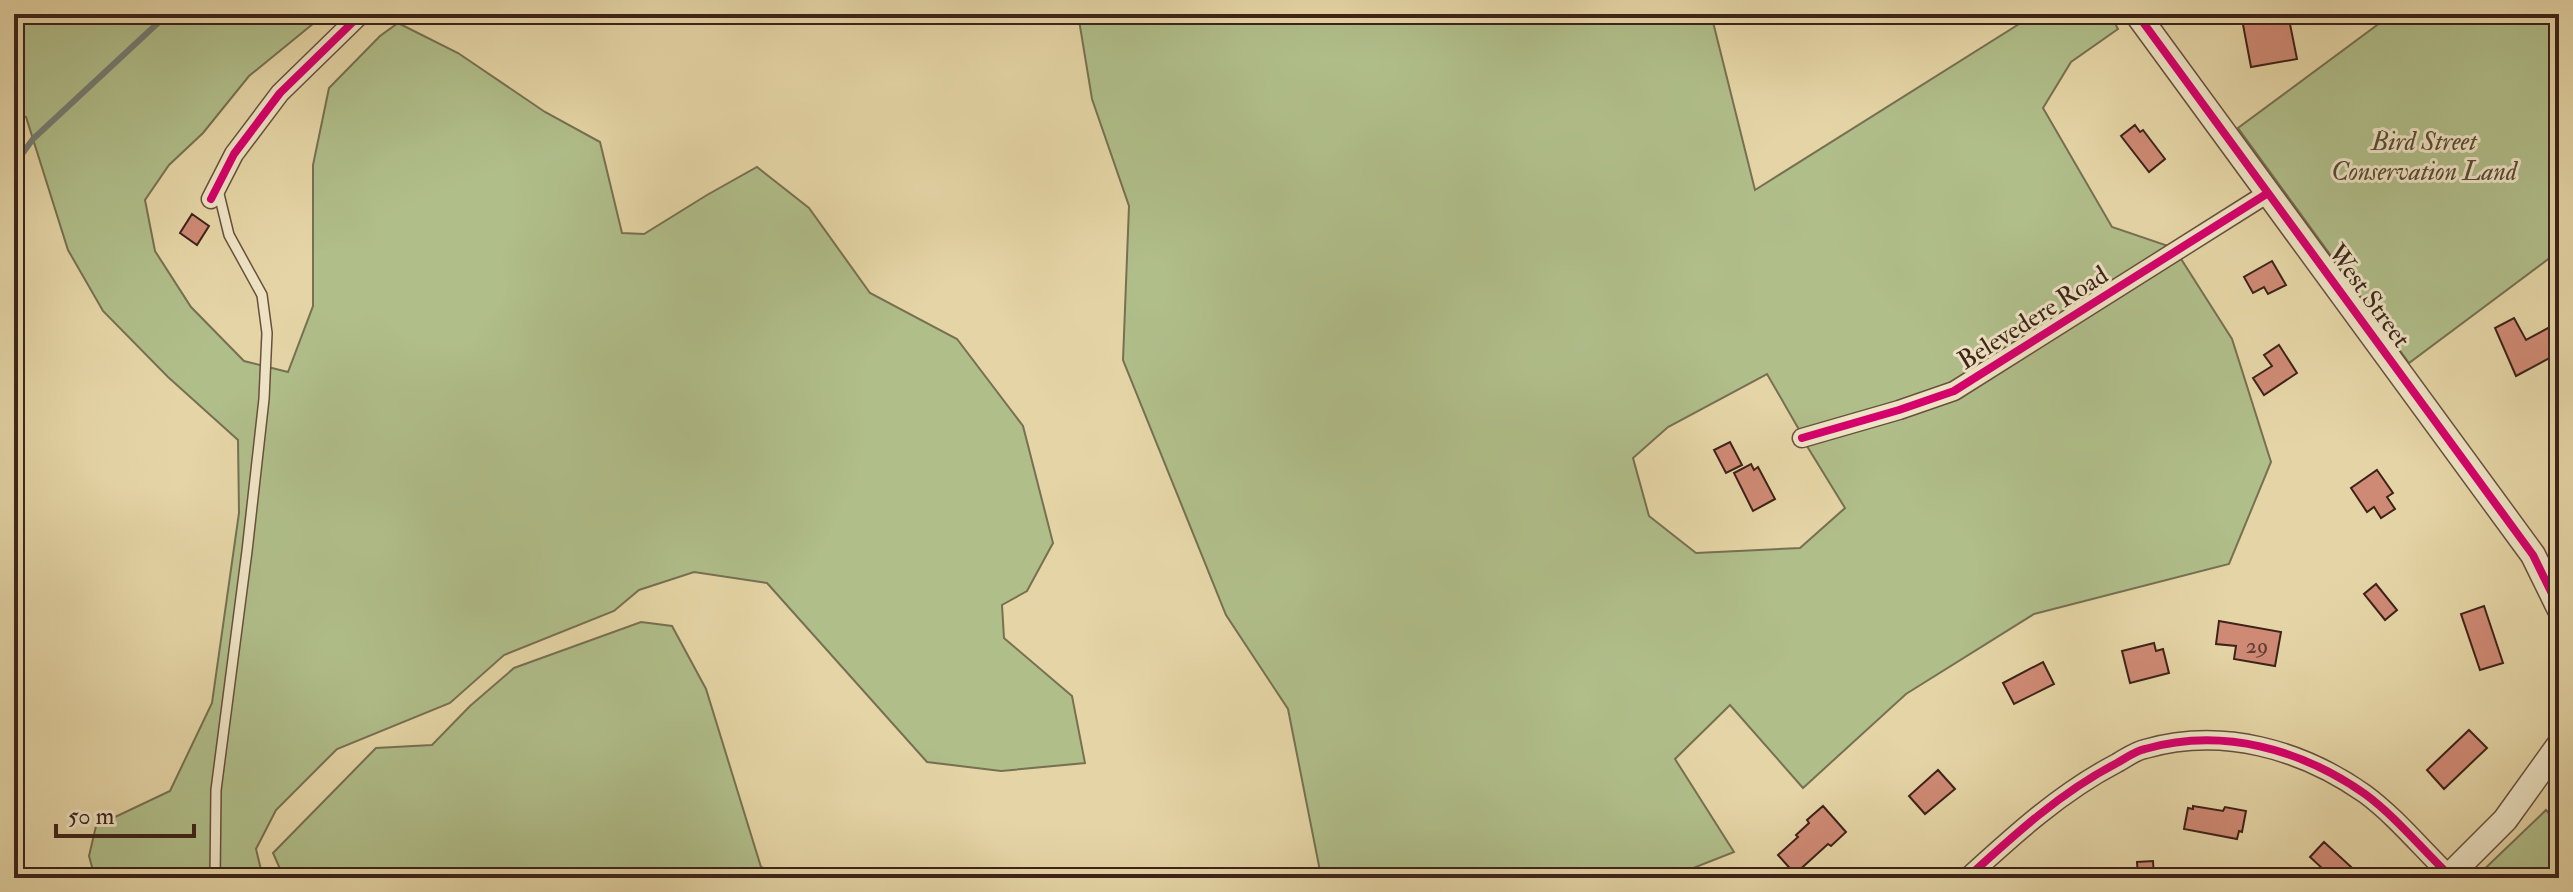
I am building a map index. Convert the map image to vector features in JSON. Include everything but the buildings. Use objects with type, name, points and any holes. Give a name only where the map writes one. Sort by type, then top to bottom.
[{"type":"street","points":[[214,193],[234,154],[280,93],[361,14]]},
{"type":"street","name":"West Street","points":[[2137,14],[2533,555],[2559,608]]},
{"type":"street","name":"Belevedere Road","points":[[1802,438],[1954,391],[2268,193]]},
{"type":"street","points":[[1967,878],[2027,824],[2092,776],[2143,749],[2198,741],[2242,742],[2292,755],[2329,771],[2367,796],[2448,876],[2505,820],[2559,745]]},
{"type":"lane","points":[[214,193],[229,235],[262,295],[267,333],[261,430],[216,790],[215,878]]},
{"type":"green space","points":[[14,14],[325,14],[249,76],[203,133],[169,165],[145,200],[155,251],[191,307],[244,361],[288,372],[313,306],[313,165],[329,88],[380,36],[398,23],[458,53],[545,112],[600,142],[622,233],[644,234],[757,167],[809,208],[870,293],[957,339],[1023,426],[1053,543],[1027,591],[1002,605],[1004,638],[1072,696],[1085,763],[1001,771],[927,762],[767,583],[694,572],[639,590],[614,611],[504,655],[450,703],[337,749],[276,810],[256,849],[263,878],[95,878],[89,856],[96,826],[170,791],[212,703],[239,513],[238,440],[168,377],[103,311],[68,250],[26,117],[14,116]]},
{"type":"green space","points":[[1078,14],[1711,14],[1755,190],[2035,14],[2110,14],[2118,29],[2071,62],[2043,108],[2112,227],[2174,248],[1954,388],[1801,433],[1767,374],[1668,427],[1633,458],[1649,516],[1696,553],[1800,548],[1845,508],[1802,438],[1954,391],[2176,251],[2232,339],[2271,462],[2229,564],[2034,614],[1906,694],[1803,788],[1730,705],[1675,759],[1734,852],[1668,878],[1321,876],[1288,709],[1226,615],[1123,360],[1129,206],[1092,99]]},
{"type":"green space","name":"Bird Street Conservation Land","points":[[2392,14],[2559,14],[2559,251],[2409,363],[2238,128]]},
{"type":"green space","points":[[641,622],[672,626],[706,689],[761,867],[791,878],[284,878],[273,853],[376,748],[432,745],[470,706],[514,668]]},
{"type":"green space","points":[[2546,810],[2559,824],[2559,878],[2475,878]]},
{"type":"waterway","points":[[14,165],[33,139],[164,14]]},
{"type":"cycle path","points":[[211,199],[234,154],[280,93],[361,14]]},
{"type":"cycle path","points":[[2137,14],[2533,555],[2559,608]]},
{"type":"cycle path","points":[[1802,438],[1954,391],[2268,193]]},
{"type":"cycle path","points":[[1967,878],[2039,815],[2096,775],[2141,750],[2203,740],[2260,746],[2288,754],[2340,778],[2387,812],[2449,875]]}]
